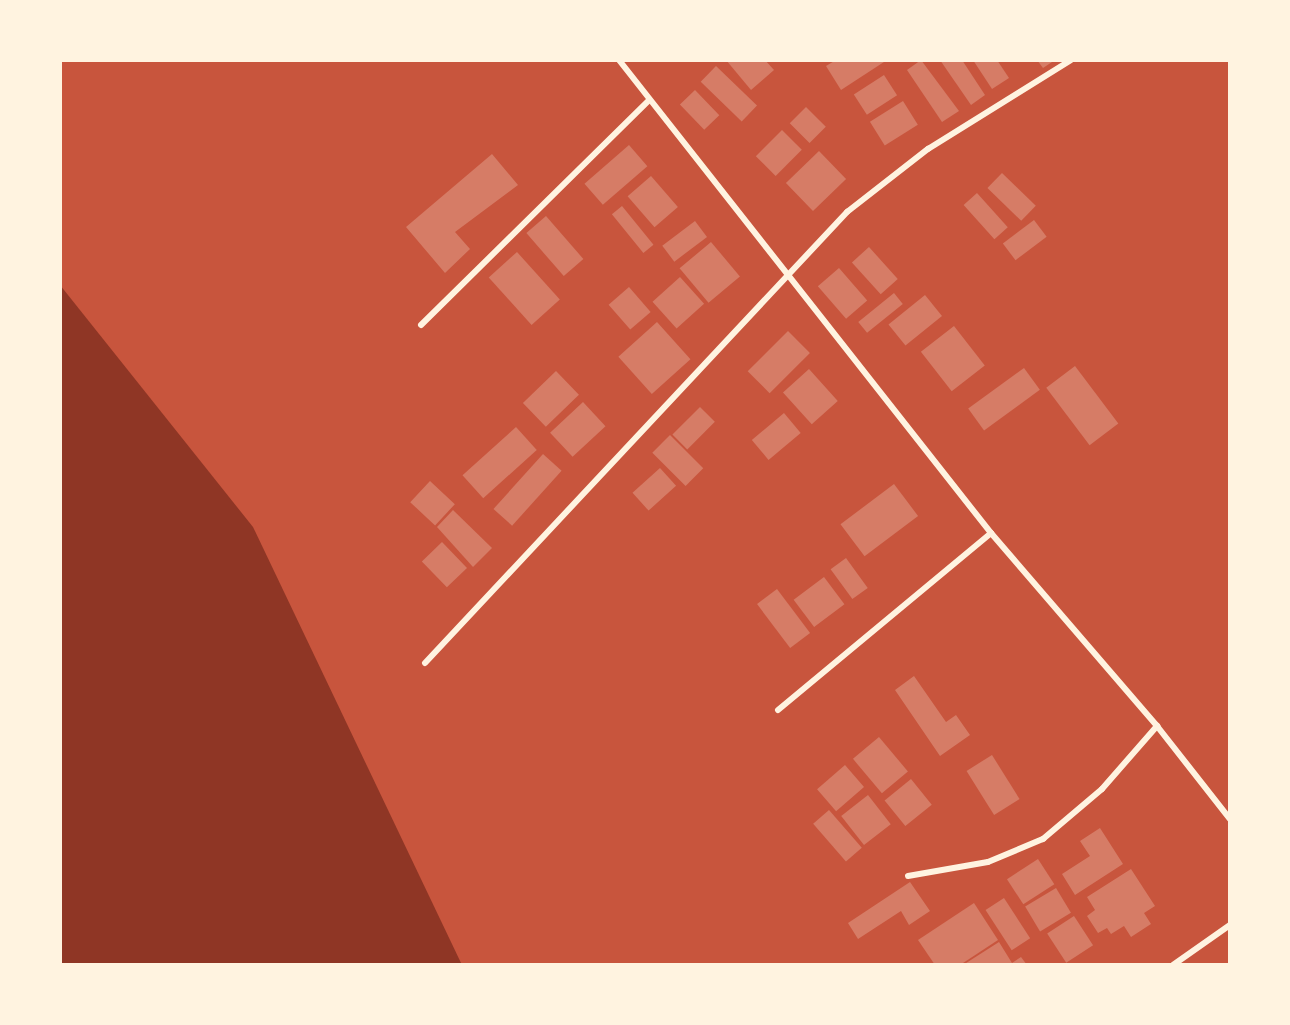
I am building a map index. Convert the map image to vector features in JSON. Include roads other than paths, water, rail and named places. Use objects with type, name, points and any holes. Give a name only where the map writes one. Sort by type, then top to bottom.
[{"type":"street","points":[[619,60],[991,533],[1157,726],[1230,819]]},
{"type":"street","points":[[425,663],[847,212],[887,179],[1009,96],[1071,60]]},
{"type":"street","points":[[421,325],[649,100]]},
{"type":"street","points":[[778,710],[991,533]]},
{"type":"street","points":[[908,876],[988,862],[1043,839],[1102,789],[1157,726]]},
{"type":"street","points":[[1173,965],[1230,925]]}]
